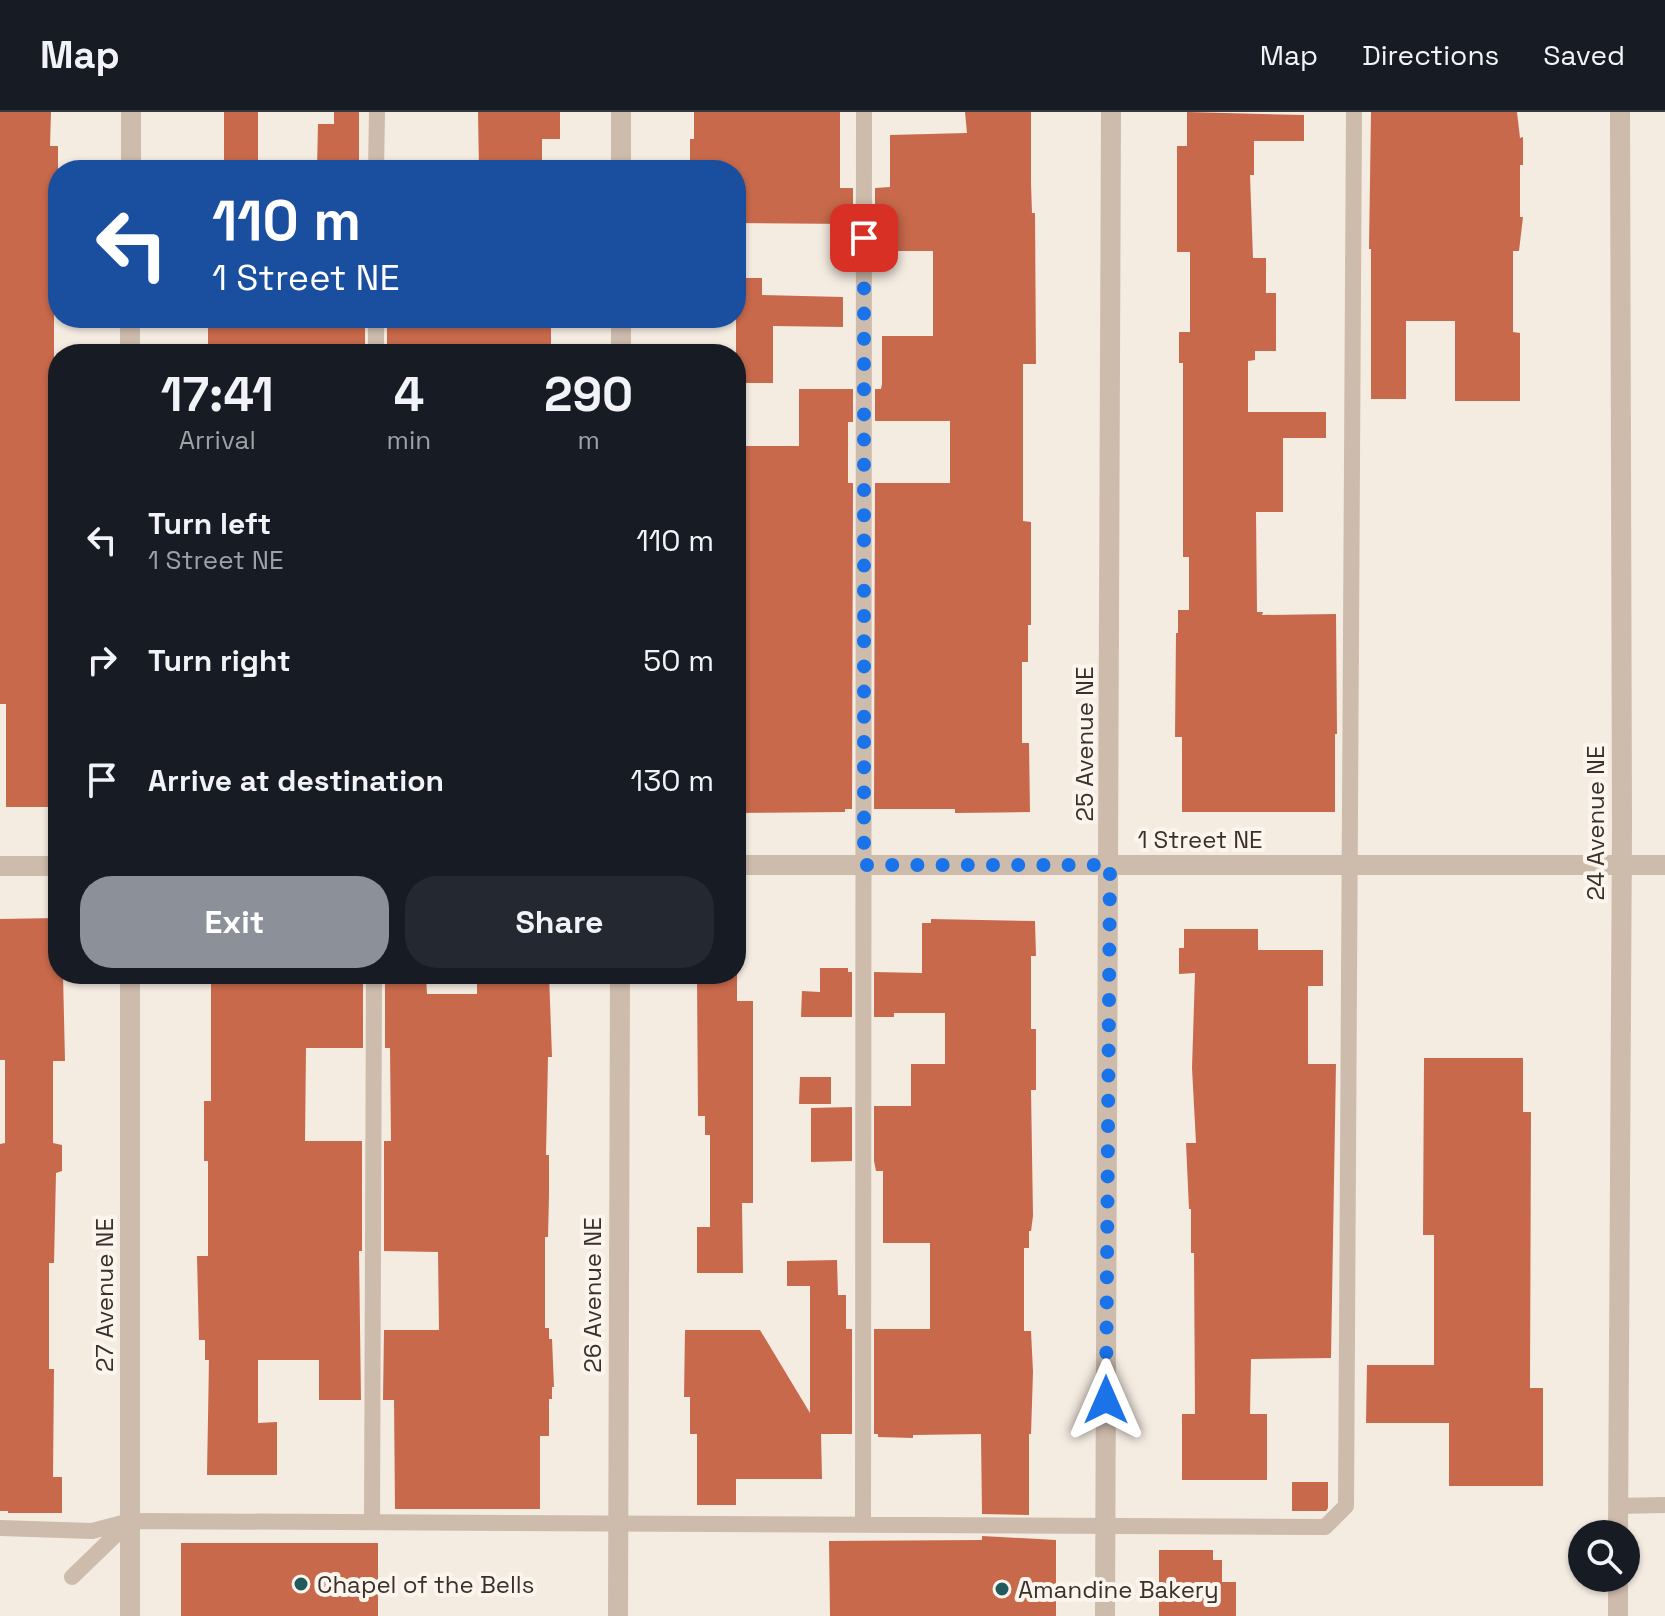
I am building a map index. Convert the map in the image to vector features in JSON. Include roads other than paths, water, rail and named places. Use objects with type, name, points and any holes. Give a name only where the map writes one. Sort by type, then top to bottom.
[{"type":"street","points":[[131,112],[131,160]]},
{"type":"street","points":[[621,112],[621,160]]},
{"type":"street","name":"25 Avenue NE","points":[[1105,1616],[1111,112]]},
{"type":"street","name":"24 Avenue NE","points":[[1618,1520],[1620,112]]},
{"type":"street","name":"1 Street NE","points":[[746,865],[1665,865]]},
{"type":"street","points":[[0,866],[48,866]]},
{"type":"street","name":"27 Avenue NE","points":[[130,984],[130,1616]]},
{"type":"street","name":"26 Avenue NE","points":[[618,1616],[620,984]]},
{"type":"street","points":[[1618,1592],[1618,1616]]},
{"type":"lane","points":[[376,160],[377,112]]},
{"type":"lane","points":[[863,1524],[864,112]]},
{"type":"lane","points":[[0,1528],[92,1531],[130,1521],[1325,1527],[1346,1506],[1354,112]]},
{"type":"lane","points":[[372,1521],[374,984]]},
{"type":"lane","points":[[1618,1506],[1665,1505]]},
{"type":"lane","points":[[72,1577],[130,1521]]},
{"type":"place","name":"Chapel of the Bells","points":[[301,1584]]},
{"type":"place","name":"Amandine Bakery","points":[[1002,1589]]}]
